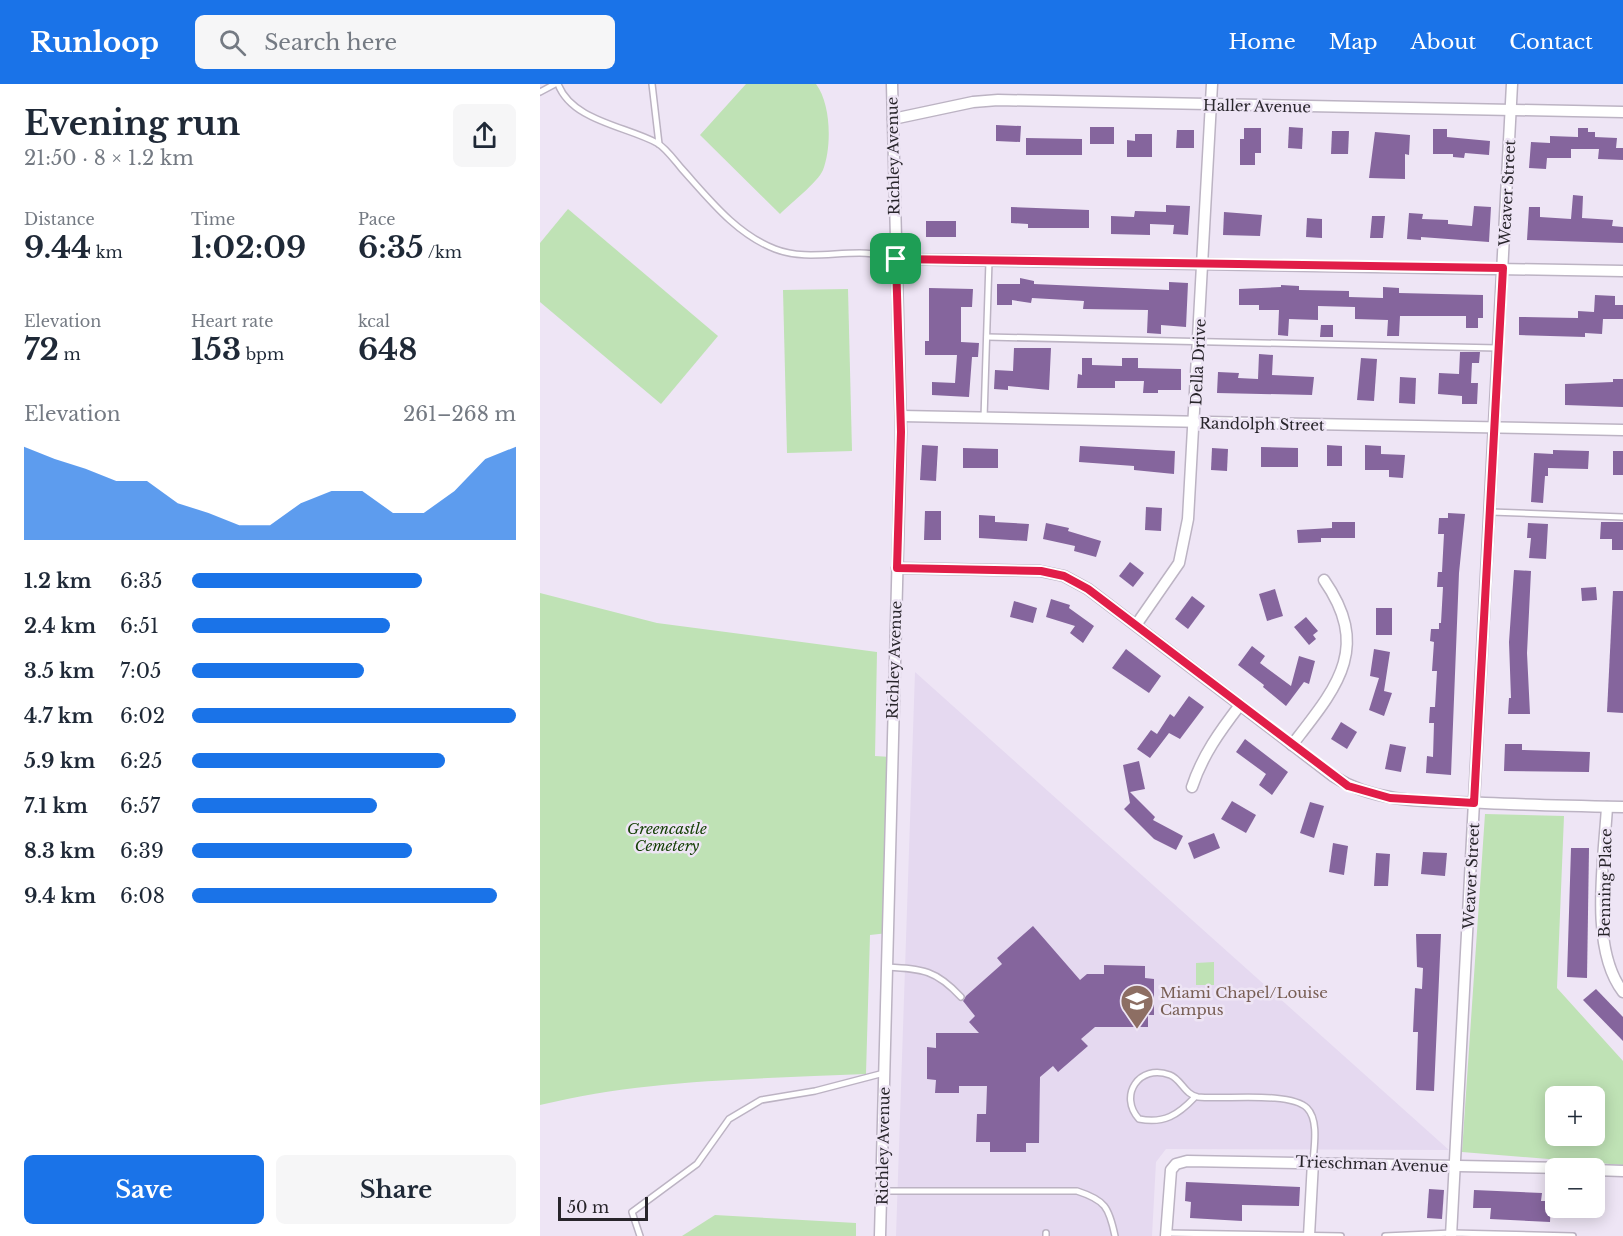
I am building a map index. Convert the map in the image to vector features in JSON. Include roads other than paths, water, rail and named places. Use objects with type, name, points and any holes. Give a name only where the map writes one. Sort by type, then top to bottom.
[{"type":"street","name":"Richley Avenue","points":[[880,1236],[901,416],[892,84]]},
{"type":"street","name":"Della Drive","points":[[1136,626],[1169,580],[1184,547],[1188,519],[1200,340],[1212,84]]},
{"type":"street","name":"Weaver Street","points":[[1451,1234],[1491,512],[1493,428],[1500,348],[1512,84]]},
{"type":"street","name":"Haller Avenue","points":[[892,119],[992,100],[1212,106],[1623,112]]},
{"type":"street","points":[[896,259],[1623,270]]},
{"type":"street","name":"Randolph Street","points":[[901,416],[1623,430]]},
{"type":"street","points":[[897,568],[1029,570],[1052,573],[1088,589],[1333,776],[1366,792],[1410,800],[1623,807]]},
{"type":"street","points":[[1292,745],[1331,693],[1344,663],[1347,638],[1345,620],[1324,580]]},
{"type":"street","points":[[1192,788],[1198,770],[1212,743],[1240,705]]},
{"type":"street","name":"Benning Place","points":[[1607,807],[1603,942],[1611,973],[1623,992]]},
{"type":"street","name":"Trieschman Avenue","points":[[1166,1234],[1168,1185],[1171,1170],[1176,1164],[1187,1161],[1545,1168]]},
{"type":"street","points":[[1309,1235],[1313,1162]]},
{"type":"street","points":[[1605,1170],[1623,1171]]},
{"type":"lane","points":[[540,92],[557,84],[562,95],[577,109],[659,144],[730,221],[775,249],[794,254],[878,252],[896,259]]},
{"type":"lane","points":[[652,84],[659,144]]},
{"type":"lane","points":[[984,418],[989,259]]},
{"type":"lane","points":[[987,337],[1500,348]]},
{"type":"lane","points":[[1491,512],[1623,517]]},
{"type":"lane","points":[[887,967],[924,969],[945,980],[961,997]]},
{"type":"lane","points":[[640,1236],[632,1212],[697,1164],[729,1119],[761,1100],[815,1091],[884,1073]]},
{"type":"lane","points":[[1195,1097],[1178,1113],[1160,1122],[1139,1119],[1132,1112],[1130,1091],[1135,1082],[1145,1075],[1169,1074],[1195,1097],[1267,1098],[1286,1100],[1307,1108],[1315,1131],[1313,1162]]},
{"type":"lane","points":[[881,1191],[1077,1191],[1099,1199],[1108,1210],[1115,1236]]},
{"type":"lane","points":[[1166,1234],[1341,1236]]},
{"type":"lane","points":[[1384,1236],[1451,1234],[1573,1236]]},
{"type":"place","name":"Miami Chapel/Louise Campus","points":[[1137,1030]]},
{"type":"park label","name":"Greencastle Cemetery","points":[[667,836]]}]
